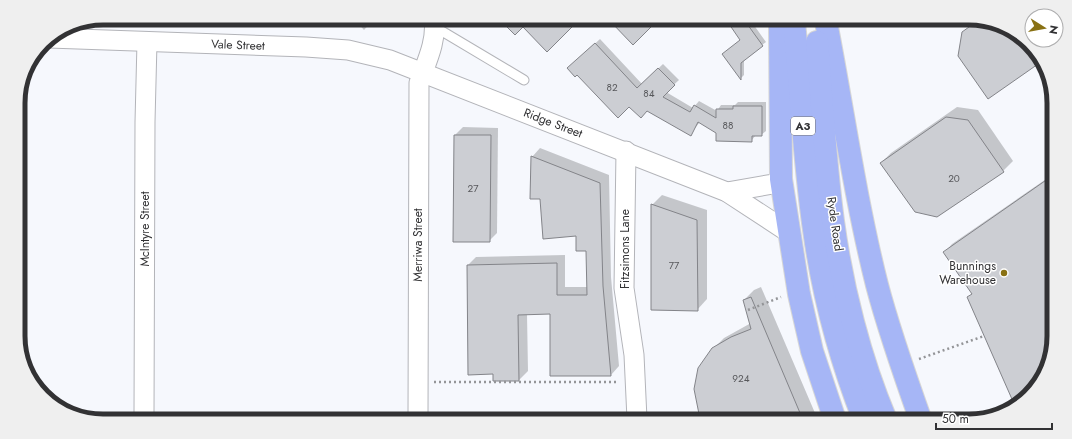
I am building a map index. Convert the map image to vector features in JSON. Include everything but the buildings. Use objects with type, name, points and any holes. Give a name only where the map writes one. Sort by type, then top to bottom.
[{"type":"highway","points":[[780,25],[781,179],[788,232],[799,294],[812,351],[833,414]]},
{"type":"highway","name":"Ryde Road","points":[[794,25],[814,231],[836,337],[850,384],[862,414]]},
{"type":"highway","name":"Ryde Road","points":[[815,25],[833,221],[849,304],[875,395],[883,414]]},
{"type":"highway","points":[[827,25],[864,227],[877,283],[888,325],[919,414]]},
{"type":"street","points":[[423,72],[432,45],[435,25]]},
{"type":"street","name":"Vale Street","points":[[59,38],[306,47],[348,50],[390,60],[423,72]]},
{"type":"street","name":"McIntyre Street","points":[[144,414],[145,122],[147,42]]},
{"type":"street","name":"Ridge Street","points":[[423,72],[728,192],[788,232]]},
{"type":"street","name":"Merriwa Street","points":[[418,414],[419,82],[423,72]]},
{"type":"street","name":"Fitzsimons Lane","points":[[626,151],[624,288],[634,355],[637,414]]},
{"type":"street","points":[[728,192],[773,184],[781,179]]},
{"type":"lane","points":[[438,25],[524,80]]},
{"type":"path","points":[[748,310],[786,295]]},
{"type":"path","points":[[919,359],[984,336]]},
{"type":"path","points":[[418,382],[636,382]]},
{"type":"place","name":"Bunnings Warehouse","points":[[1004,273]]}]
